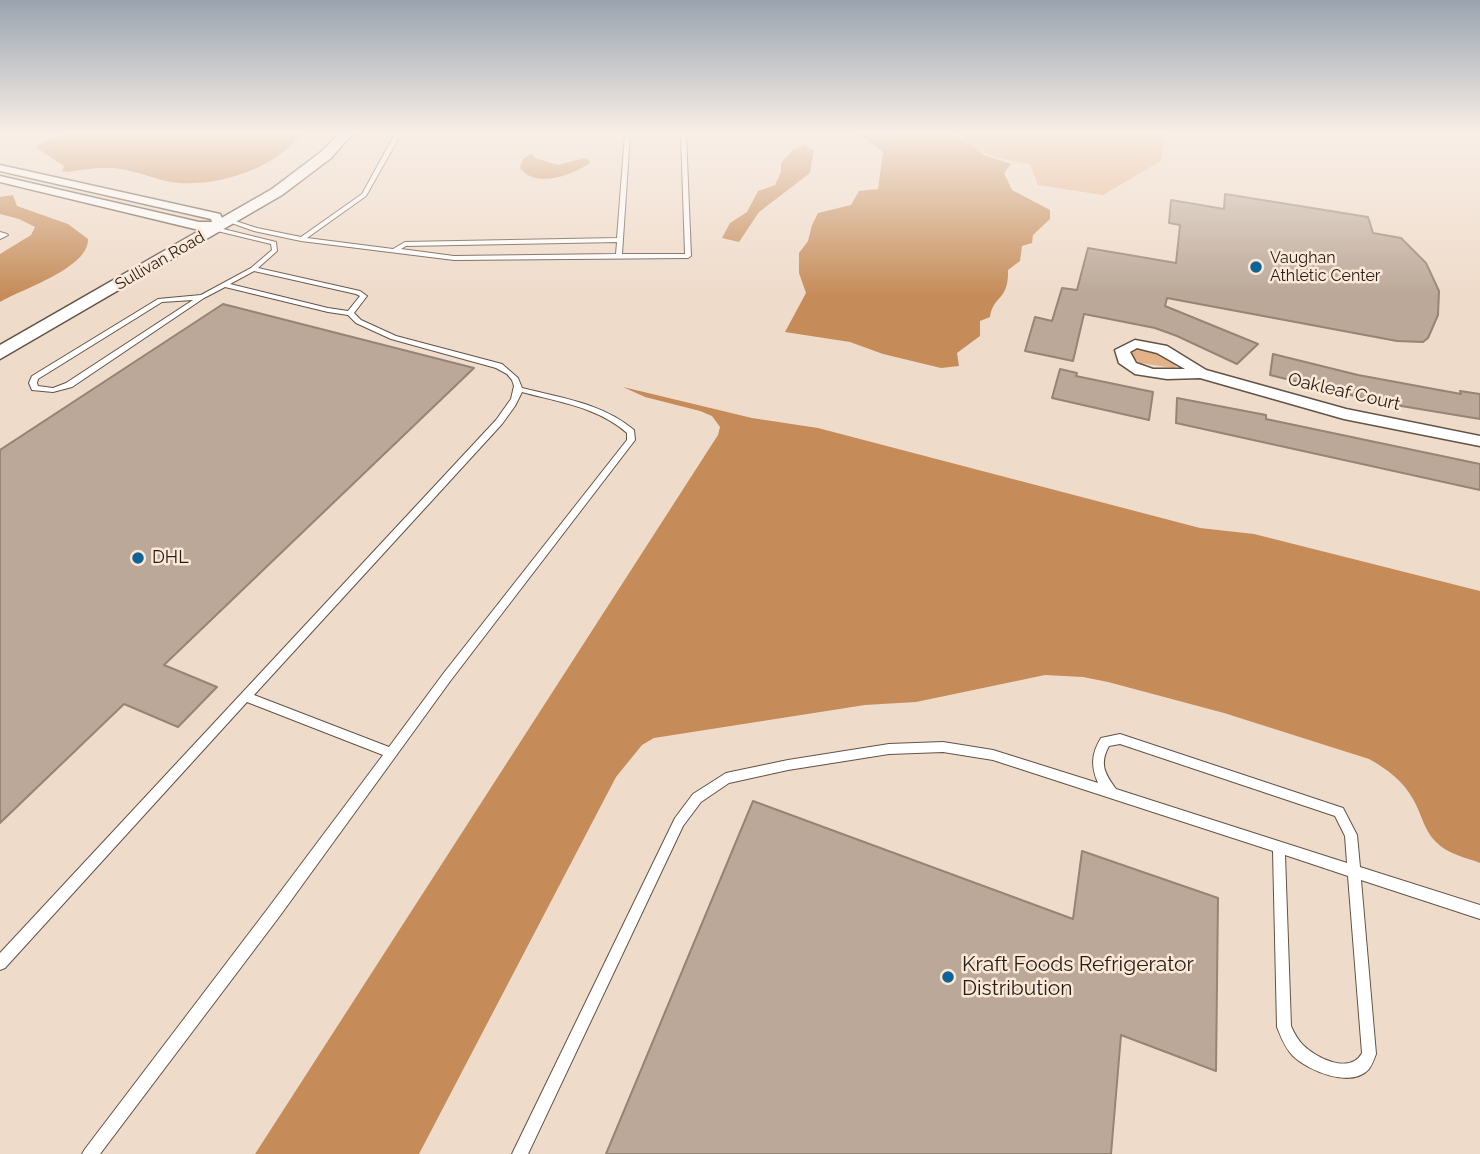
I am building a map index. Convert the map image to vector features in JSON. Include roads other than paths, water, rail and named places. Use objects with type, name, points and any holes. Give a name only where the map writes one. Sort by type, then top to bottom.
[{"type":"street","points":[[42,188],[216,224]]},
{"type":"street","points":[[77,188],[216,224]]},
{"type":"street","name":"Sullivan Road","points":[[0,338],[216,224],[264,188]]},
{"type":"street","name":"Sullivan Road","points":[[0,353],[278,188]]},
{"type":"street","name":"Oakleaf Court","points":[[1200,373],[1344,414],[1480,441]]},
{"type":"lane","points":[[301,239],[364,195],[368,188]]},
{"type":"lane","points":[[619,256],[624,188]]},
{"type":"lane","points":[[216,224],[301,239],[454,258],[688,256],[686,188]]},
{"type":"lane","points":[[216,224],[274,243],[286,236]]},
{"type":"lane","points":[[394,251],[405,244],[620,240]]},
{"type":"lane","points":[[202,297],[160,300],[34,378],[35,388],[56,391],[69,385],[202,297],[253,269],[275,250],[274,243]]},
{"type":"lane","points":[[253,269],[358,292],[363,296],[363,300],[350,313]]},
{"type":"lane","points":[[226,285],[350,313]]},
{"type":"lane","points":[[0,963],[499,422],[519,395],[518,383],[512,374],[499,366],[382,334],[353,320],[350,313]]},
{"type":"lane","points":[[90,1154],[391,753],[631,440],[631,432],[622,422],[605,414],[519,389]]},
{"type":"lane","points":[[246,697],[391,753]]},
{"type":"lane","points":[[1114,794],[1099,775],[1097,757],[1105,742],[1120,739],[1335,809],[1349,827],[1369,1054],[1367,1063],[1351,1071],[1341,1071],[1306,1056],[1289,1040],[1284,1027],[1279,847]]},
{"type":"lane","points":[[520,1154],[679,822],[697,798],[726,778],[889,749],[943,747],[993,755],[1480,912]]},
{"type":"place","name":"Vaughan Athletic Center","points":[[1256,267]]},
{"type":"place","name":"DHL","points":[[138,558]]},
{"type":"place","name":"Kraft Foods Refrigerator Distribution","points":[[948,977]]}]
